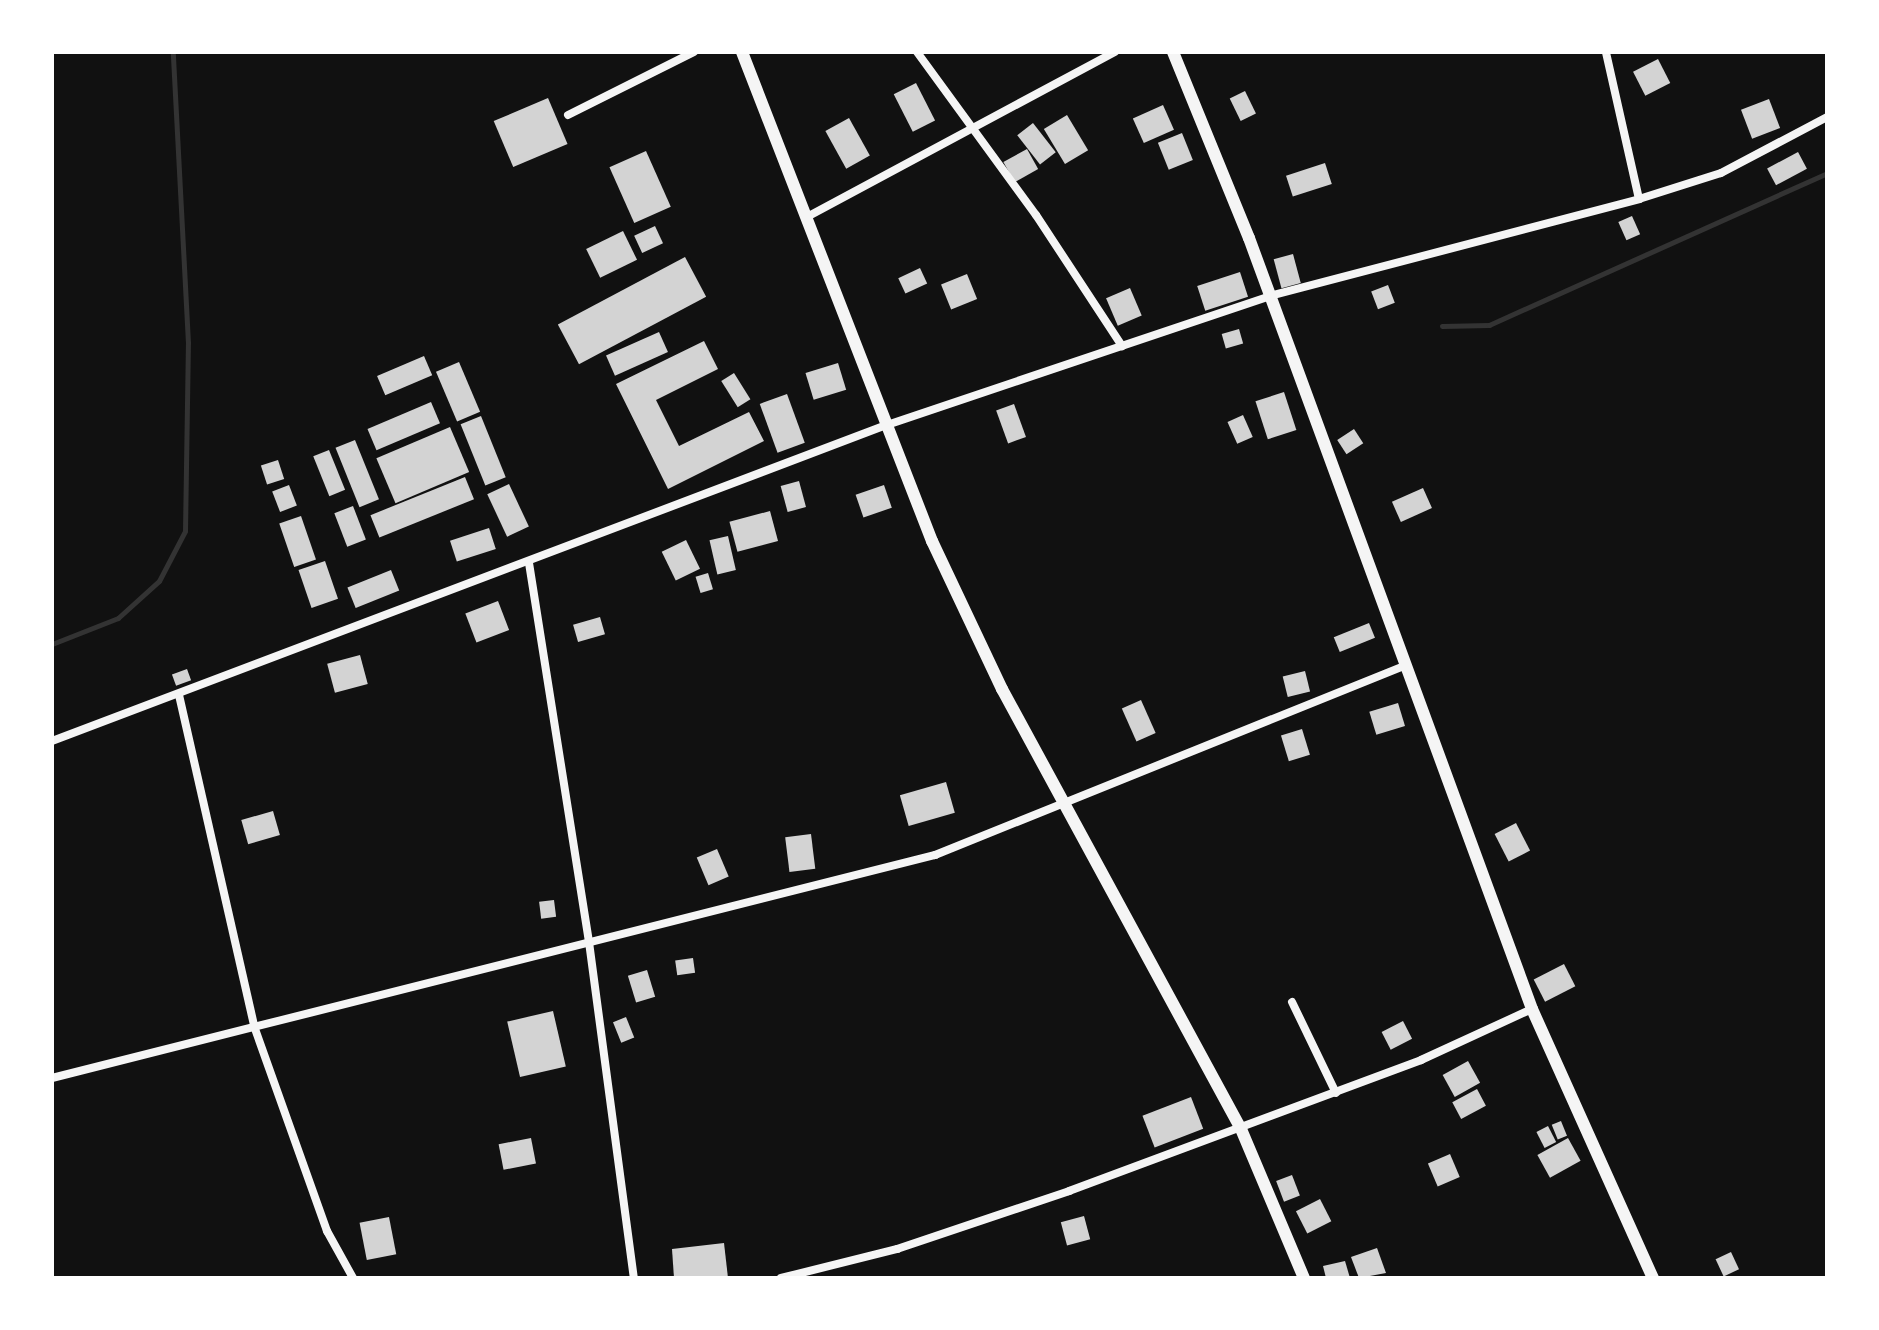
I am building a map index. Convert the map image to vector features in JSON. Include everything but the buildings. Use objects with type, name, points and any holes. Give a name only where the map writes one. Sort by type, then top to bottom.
[{"type":"street","points":[[568,115],[694,52]]},
{"type":"street","points":[[742,52],[884,426],[1002,689],[1067,801],[1241,1129],[1304,1278]]},
{"type":"street","points":[[917,52],[1036,215],[1122,346]]},
{"type":"street","points":[[804,219],[1115,52]]},
{"type":"street","points":[[1173,52],[1270,296],[1532,1009],[1653,1278]]},
{"type":"street","points":[[1606,52],[1639,199]]},
{"type":"street","points":[[52,741],[529,563],[884,426],[1270,296],[1639,199],[1721,173],[1827,117]]},
{"type":"street","points":[[529,563],[589,942],[634,1278]]},
{"type":"street","points":[[52,1078],[935,855],[1404,666]]},
{"type":"street","points":[[179,695],[254,1026],[327,1231],[353,1278]]},
{"type":"street","points":[[1292,1002],[1336,1093]]},
{"type":"street","points":[[781,1278],[897,1249],[1241,1129],[1336,1093],[1532,1009]]},
{"type":"waterway","points":[[52,644],[118,618],[159,581],[185,531],[188,343],[173,52]]},
{"type":"waterway","points":[[1442,326],[1489,325],[1827,173]]}]
